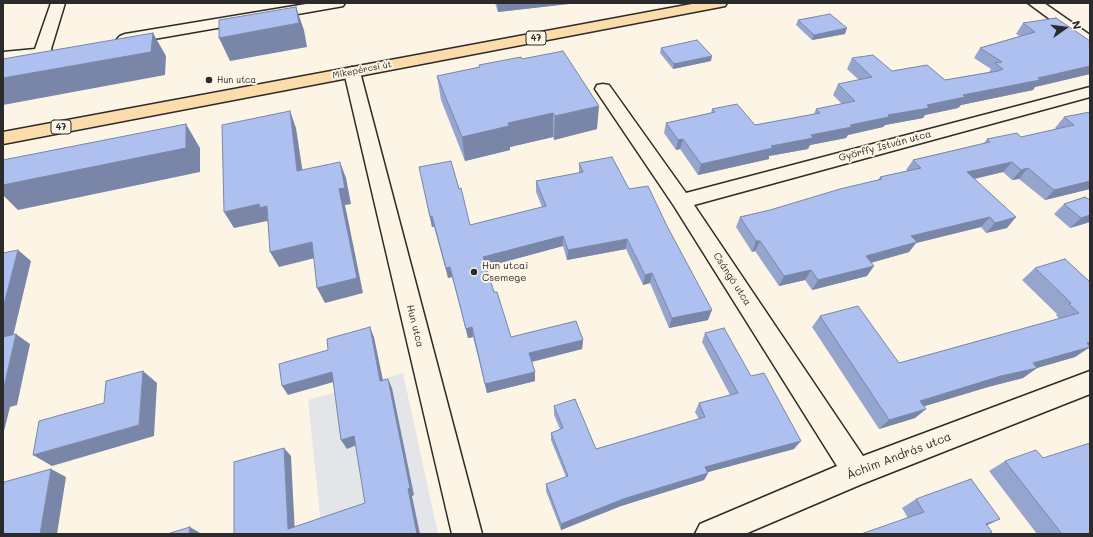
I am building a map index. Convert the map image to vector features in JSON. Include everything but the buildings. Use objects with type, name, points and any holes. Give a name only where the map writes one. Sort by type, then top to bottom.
[{"type":"main road","name":"Mikepércsi út","points":[[3,138],[720,3]]},
{"type":"street","points":[[42,53],[58,3]]},
{"type":"street","points":[[111,41],[258,10],[338,3]]},
{"type":"street","points":[[1035,3],[1090,42]]},
{"type":"street","points":[[3,57],[23,56],[57,50]]},
{"type":"street","name":"Hun utca","points":[[352,72],[466,534]]},
{"type":"street","name":"Csángó utca","points":[[603,88],[681,201],[857,472]]},
{"type":"street","name":"Györffy István utca","points":[[681,201],[1090,92]]},
{"type":"street","name":"Áchim András utca","points":[[710,534],[857,472],[1090,382]]},
{"type":"shaded area","points":[[403,373],[438,534],[322,534],[308,400]]},
{"type":"place","name":"Hun utca","points":[[209,80]]},
{"type":"place","name":"Hun utcai Csemege","points":[[474,272]]}]
